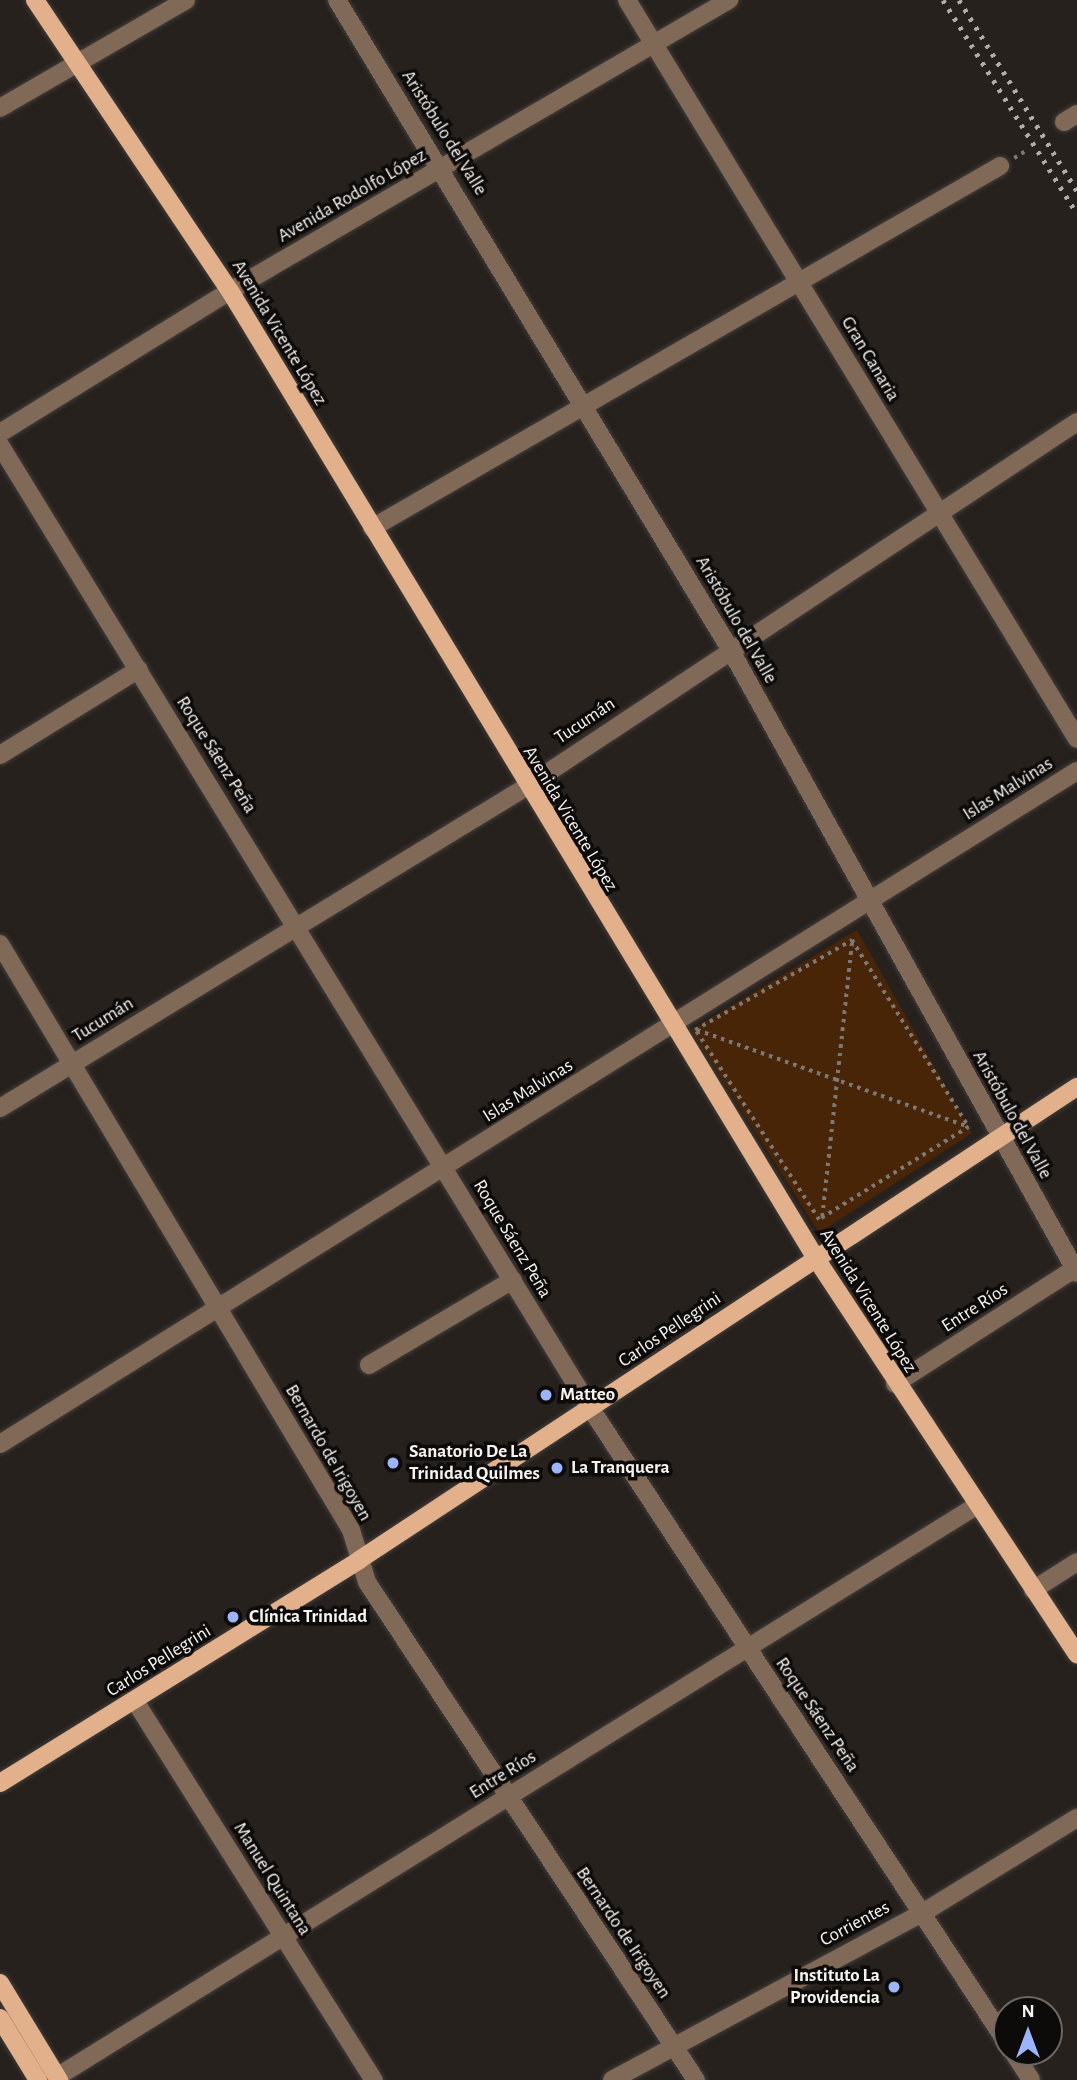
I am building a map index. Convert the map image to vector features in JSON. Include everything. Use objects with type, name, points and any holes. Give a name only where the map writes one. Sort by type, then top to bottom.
[{"type":"main road","name":"Avenida Vicente López","points":[[35,0],[230,291],[671,1026],[895,1384],[1077,1655]]},
{"type":"main road","name":"Carlos Pellegrini","points":[[0,1783],[359,1560],[592,1409],[815,1257],[1077,1087]]},
{"type":"main road","points":[[0,1983],[56,2079]]},
{"type":"main road","points":[[0,2018],[38,2080]]},
{"type":"street","points":[[0,107],[187,0]]},
{"type":"street","name":"Aristóbulo del Valle","points":[[337,0],[586,406],[730,649],[1076,1270]]},
{"type":"street","name":"Gran Canaria","points":[[627,0],[1077,739]]},
{"type":"street","name":"Avenida Rodolfo López","points":[[0,433],[230,291],[729,0]]},
{"type":"street","points":[[372,528],[800,285],[1000,166]]},
{"type":"street","name":"Tucumán","points":[[0,1108],[295,923],[526,787],[938,510],[1077,422]]},
{"type":"street","name":"Roque Sáenz Peña","points":[[0,445],[592,1409],[993,2021]]},
{"type":"street","points":[[0,755],[139,669]]},
{"type":"street","name":"Islas Malvinas","points":[[0,1444],[1077,771]]},
{"type":"street","name":"Bernardo de Irigoyen","points":[[0,944],[351,1530],[366,1582],[506,1798],[696,2080]]},
{"type":"street","name":"Entre Ríos","points":[[895,1384],[1076,1270]]},
{"type":"street","points":[[369,1365],[513,1280]]},
{"type":"street","name":"Entre Ríos","points":[[56,2079],[746,1646],[976,1506]]},
{"type":"street","points":[[1033,1590],[1077,1562]]},
{"type":"street","name":"Manuel Quintana","points":[[135,1701],[374,2080]]},
{"type":"street","name":"Corrientes","points":[[612,2080],[923,1912],[1077,1818]]},
{"type":"path","points":[[695,1030],[852,940]]},
{"type":"path","points":[[822,1217],[852,940]]},
{"type":"path","points":[[852,940],[969,1127]]},
{"type":"path","points":[[695,1030],[969,1127]]},
{"type":"path","points":[[695,1030],[822,1217]]},
{"type":"path","points":[[822,1217],[969,1127]]},
{"type":"shaded area","points":[[857,930],[972,1133],[819,1233],[691,1030]]},
{"type":"railway","points":[[943,0],[1077,214]]},
{"type":"railway","points":[[959,0],[1077,191]]},
{"type":"place","name":"Matteo","points":[[546,1395]]},
{"type":"place","name":"Sanatorio De La Trinidad Quilmes","points":[[393,1463]]},
{"type":"place","name":"La Tranquera","points":[[557,1468]]},
{"type":"place","name":"Clínica Trinidad","points":[[233,1617]]},
{"type":"place","name":"Instituto La Providencia","points":[[894,1987]]}]
